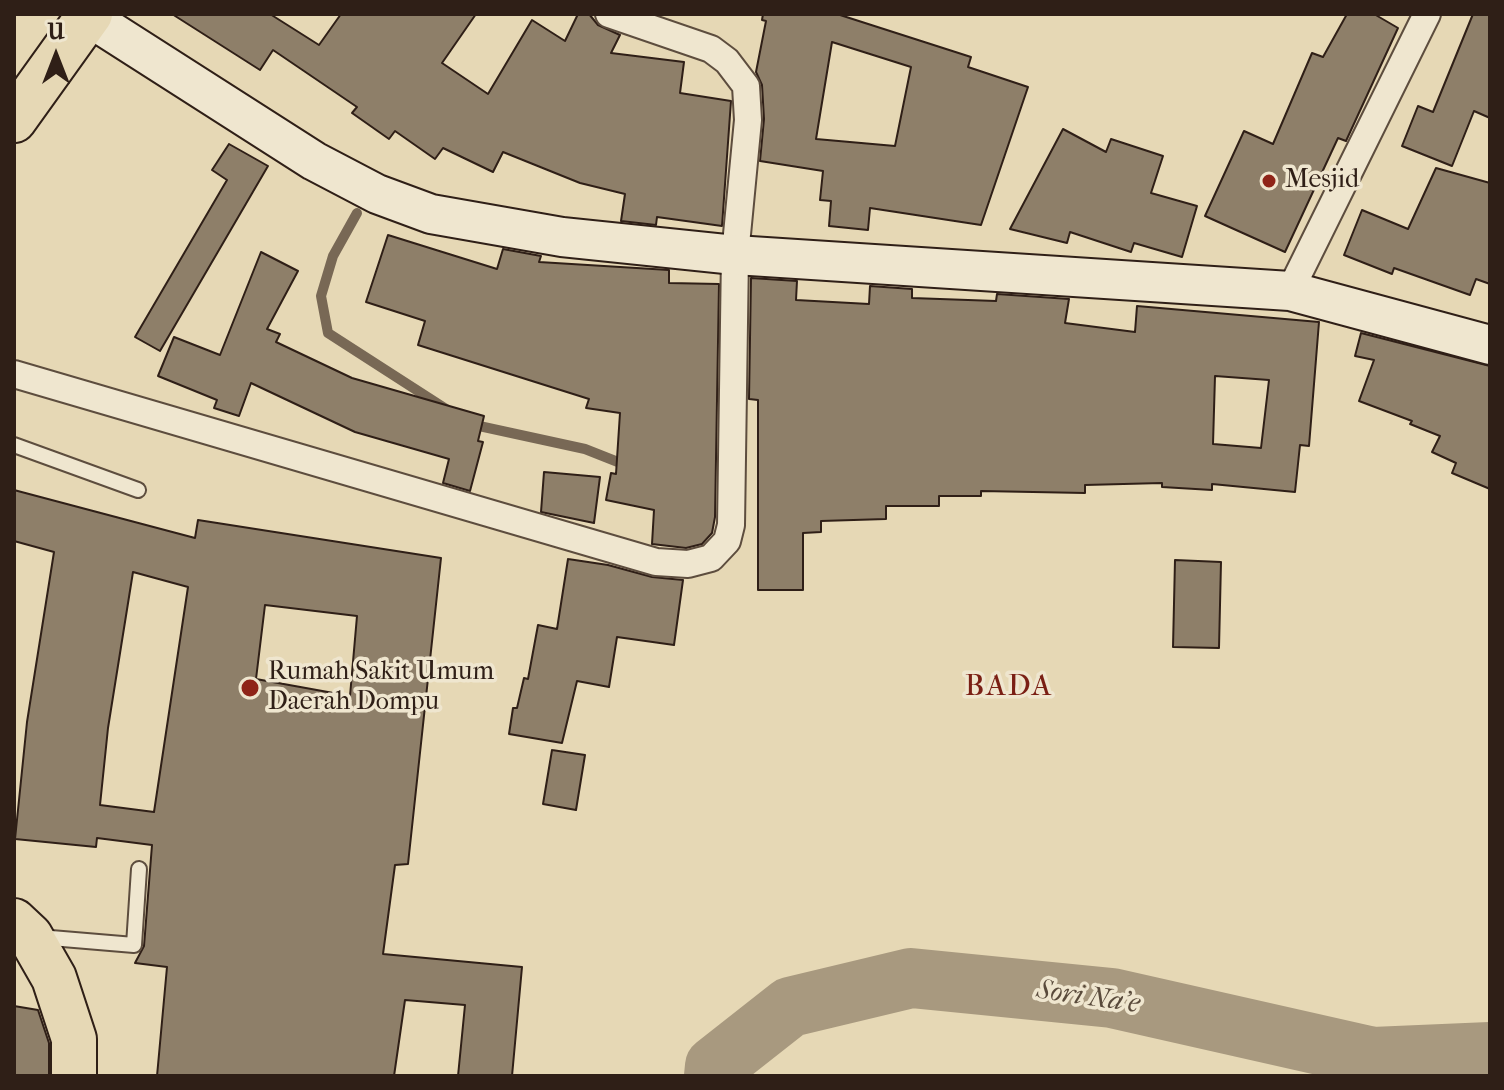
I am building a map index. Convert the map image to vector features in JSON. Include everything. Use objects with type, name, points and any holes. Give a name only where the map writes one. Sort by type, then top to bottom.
[{"type":"highway","points":[[14,120],[87,15]]},
{"type":"highway","points":[[22,928],[54,978],[74,1039],[74,1076]]},
{"type":"main road","points":[[87,15],[314,161],[377,194],[431,214],[562,237],[735,255],[1290,291],[1490,345]]},
{"type":"street","points":[[14,374],[656,562],[688,564],[711,558],[721,551],[731,525],[735,255],[748,120],[746,86],[727,61],[711,49],[609,14]]},
{"type":"street","points":[[1290,291],[1427,14]]},
{"type":"lane","points":[[14,445],[138,490]]},
{"type":"lane","points":[[22,928],[134,945],[139,869]]},
{"type":"building","points":[[172,14],[270,14],[319,45],[341,14],[476,14],[442,63],[488,94],[532,20],[565,41],[578,14],[589,14],[598,25],[620,35],[611,53],[684,62],[680,93],[731,101],[722,226],[657,217],[656,225],[621,221],[625,194],[580,183],[503,152],[493,172],[443,148],[435,159],[395,131],[389,139],[352,113],[357,107],[273,50],[260,70]]},
{"type":"building","points":[[763,14],[837,14],[971,57],[968,67],[1028,87],[981,225],[870,208],[868,230],[829,226],[831,201],[820,200],[823,171],[760,161],[764,119],[762,85],[756,72],[766,21],[762,20]],"holes":[[[832,42],[911,67],[895,146],[816,139]]]},
{"type":"building","points":[[1347,14],[1374,14],[1398,28],[1346,141],[1338,138],[1285,252],[1205,216],[1244,131],[1273,144],[1312,53],[1323,57]]},
{"type":"building","points":[[1473,14],[1490,14],[1490,118],[1474,111],[1452,166],[1402,146],[1418,106],[1433,112]]},
{"type":"building","points":[[1063,129],[1106,152],[1111,139],[1163,156],[1151,193],[1197,206],[1182,257],[1134,243],[1131,252],[1070,232],[1067,243],[1010,229]]},
{"type":"building","points":[[229,144],[268,166],[160,351],[135,337],[227,180],[212,170]]},
{"type":"building","points":[[1436,168],[1490,183],[1490,284],[1476,279],[1470,295],[1394,268],[1392,274],[1344,255],[1362,210],[1408,229]]},
{"type":"building","points":[[388,235],[497,269],[503,249],[541,256],[539,262],[669,270],[669,283],[719,284],[715,517],[712,533],[702,544],[686,548],[652,544],[654,510],[606,500],[611,473],[616,474],[620,413],[586,408],[589,399],[418,345],[425,321],[366,302]]},
{"type":"building","points":[[261,252],[298,271],[267,329],[280,334],[276,342],[352,378],[484,416],[478,441],[483,442],[470,491],[443,483],[449,459],[355,432],[251,383],[239,416],[214,408],[217,400],[158,376],[174,337],[220,355]]},
{"type":"building","points":[[751,278],[797,281],[796,300],[869,304],[870,286],[912,289],[912,298],[996,301],[997,294],[1069,299],[1065,323],[1135,332],[1137,306],[1319,322],[1309,446],[1300,445],[1295,492],[1212,484],[1212,490],[1162,487],[1162,483],[1085,485],[1085,493],[981,491],[981,496],[939,496],[939,506],[886,506],[886,519],[821,521],[821,532],[803,533],[803,590],[758,590],[758,400],[749,399]],"holes":[[[1215,376],[1269,380],[1261,448],[1213,444]]]},
{"type":"building","points":[[1361,333],[1490,366],[1490,489],[1452,473],[1456,463],[1432,452],[1440,436],[1410,424],[1412,421],[1359,401],[1374,360],[1355,356]]},
{"type":"building","points":[[544,472],[600,477],[594,523],[541,512]]},
{"type":"building","name":"Rumah Sakit Umum Daerah Dompu","points":[[14,490],[195,538],[198,520],[441,558],[408,864],[395,865],[383,954],[522,967],[512,1076],[458,1076],[465,1005],[405,1000],[394,1076],[157,1076],[167,967],[135,963],[144,946],[152,845],[97,838],[96,847],[15,839],[27,722],[54,552],[14,541]],"holes":[[[133,572],[188,587],[154,812],[100,805],[108,728]],[[265,605],[357,616],[350,696],[256,679]]]},
{"type":"building","points":[[568,559],[608,565],[652,577],[683,580],[674,645],[617,637],[609,687],[577,681],[562,743],[509,734],[513,708],[517,708],[524,678],[528,679],[538,625],[557,629]]},
{"type":"building","points":[[1175,560],[1221,562],[1219,648],[1173,647]]},
{"type":"building","points":[[552,750],[585,755],[576,810],[543,804]]},
{"type":"building","points":[[14,1006],[38,1010],[49,1043],[49,1076],[14,1076]]},
{"type":"waterway","points":[[357,213],[333,256],[321,296],[328,333],[446,409]]},
{"type":"waterway","points":[[470,424],[585,449],[628,466]]},
{"type":"waterway","name":"Sori Na'e","points":[[714,1076],[715,1066],[790,1007],[911,978],[1112,998],[1373,1057],[1490,1052]]},
{"type":"place","name":"Mesjid","points":[[1269,181]]},
{"type":"place","name":"Rumah Sakit Umum Daerah Dompu","points":[[250,688]]},
{"type":"district","name":"BADA","points":[[1009,688]]}]
